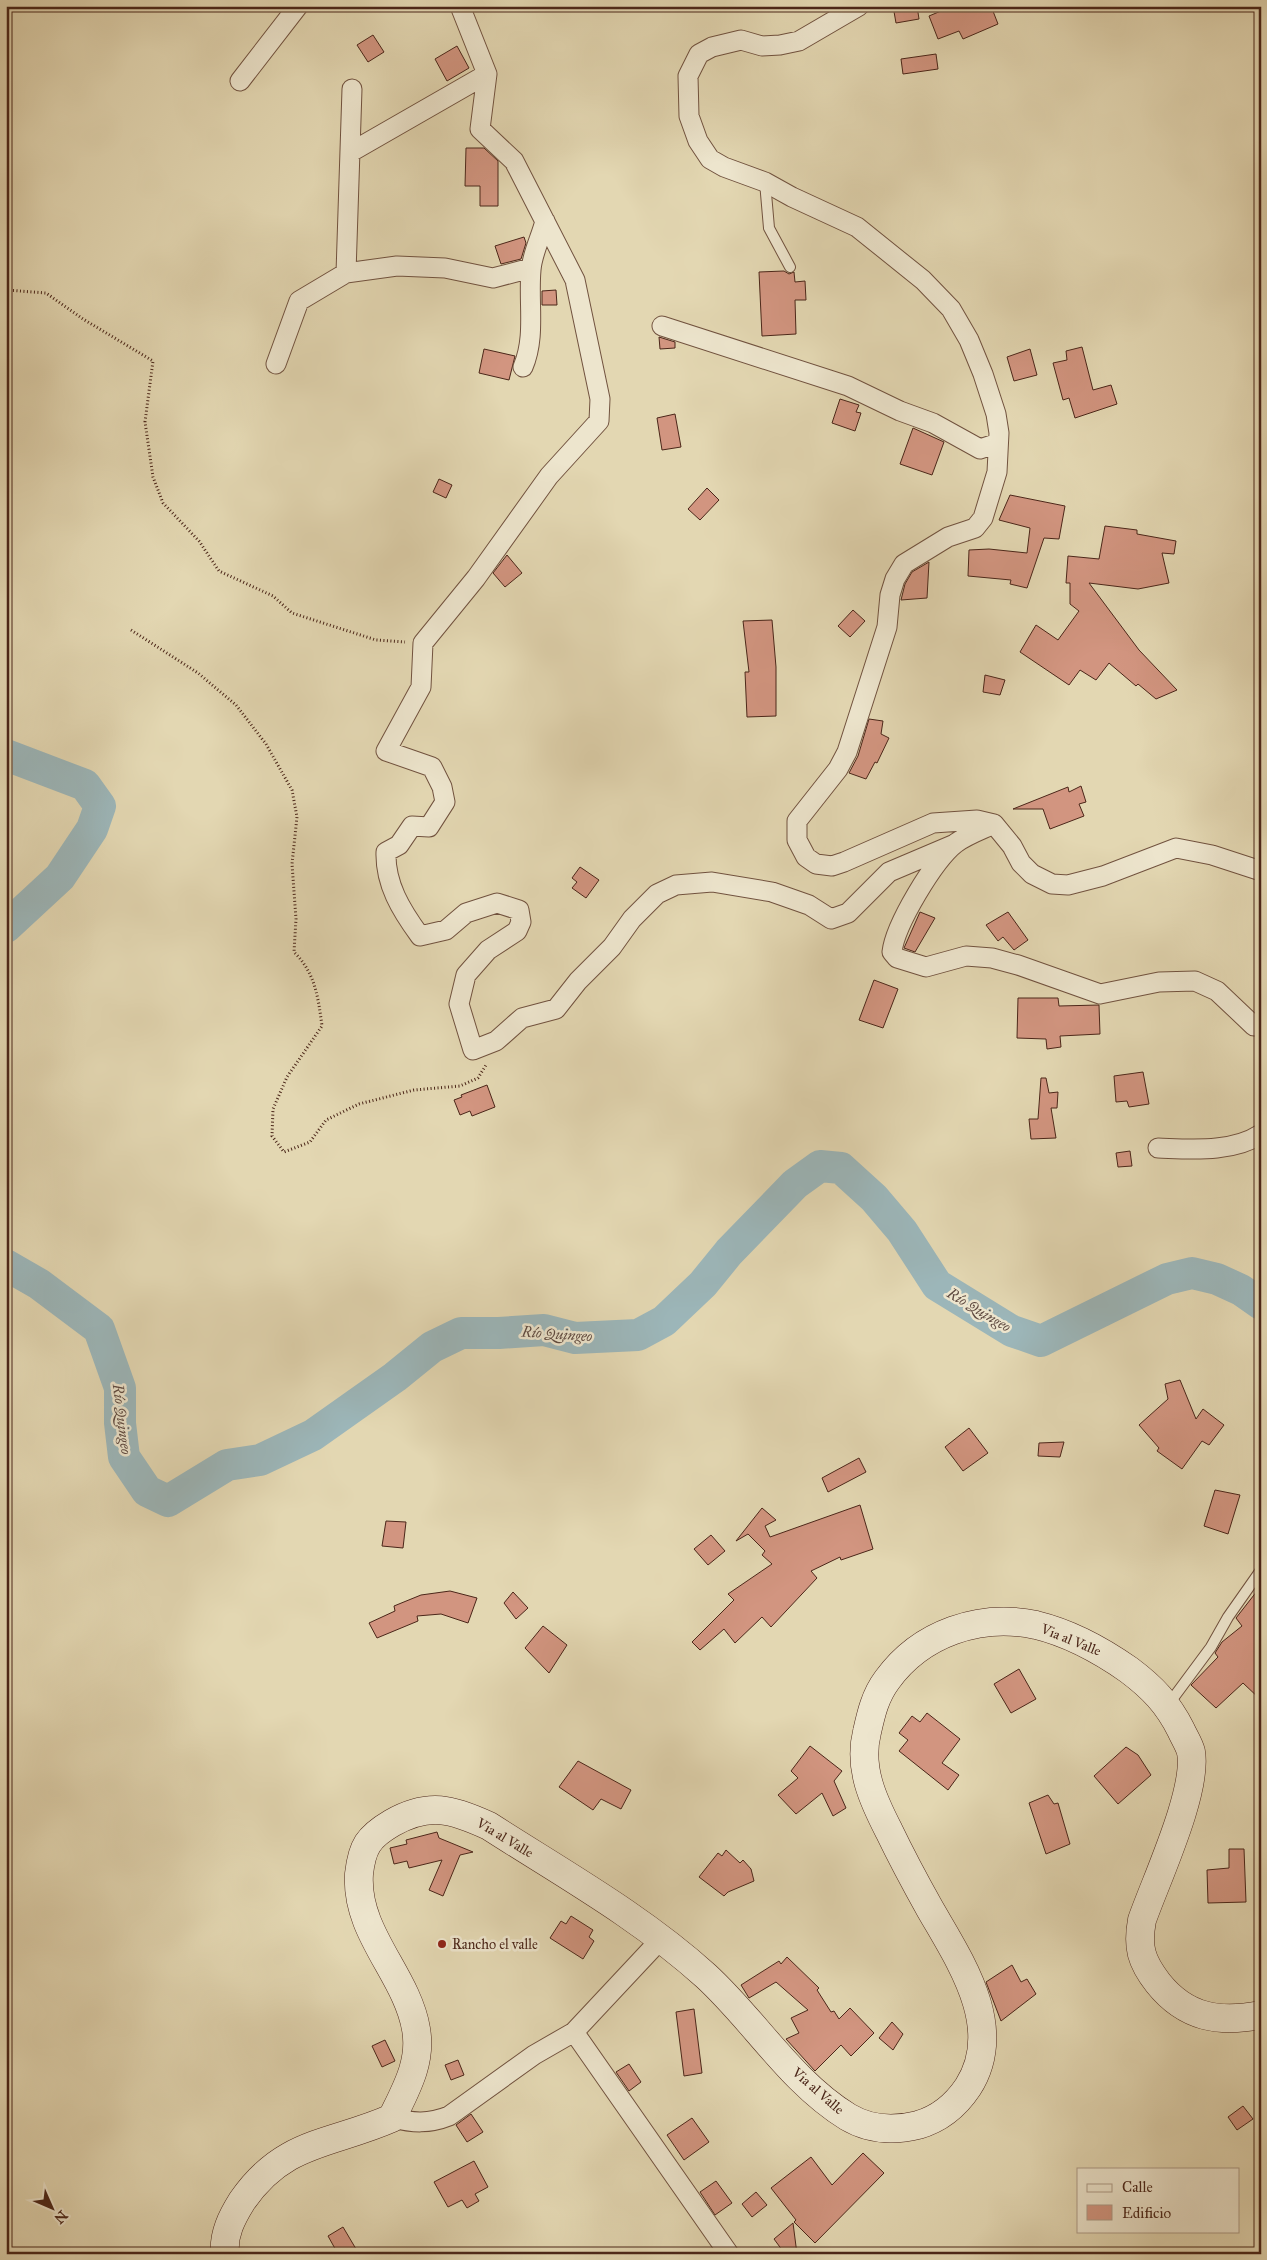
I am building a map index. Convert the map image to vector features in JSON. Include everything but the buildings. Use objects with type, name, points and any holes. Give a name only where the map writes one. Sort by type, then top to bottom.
[{"type":"main road","name":"Via al Valle","points":[[392,2118],[416,2067],[418,2047],[416,2027],[408,2003],[376,1943],[362,1908],[359,1881],[362,1852],[370,1839],[403,1817],[421,1811],[441,1809],[466,1815],[489,1826],[662,1938],[710,1979],[786,2063],[830,2104],[853,2120],[879,2129],[899,2129],[924,2124],[946,2112],[961,2098],[973,2079],[981,2060],[983,2037],[978,2009],[967,1974],[910,1872],[871,1795],[866,1774],[865,1741],[873,1706],[886,1680],[917,1649],[956,1628],[997,1622],[1032,1624],[1055,1630],[1109,1656],[1138,1676],[1168,1704],[1191,1750],[1191,1773],[1188,1796],[1142,1920],[1138,1941],[1146,1968],[1170,1999],[1186,2010],[1210,2017],[1236,2020],[1261,2015]]},
{"type":"main road","points":[[225,2254],[224,2245],[228,2226],[252,2187],[267,2170],[291,2153],[364,2131],[392,2118]]},
{"type":"street","points":[[240,80],[298,6]]},
{"type":"street","points":[[460,6],[487,74],[480,129],[514,161],[575,280],[600,399],[599,420],[549,476],[476,578],[423,643],[421,687],[386,751],[432,766],[442,787],[445,802],[429,827],[412,826],[400,845],[386,852],[386,867],[393,892],[420,936],[446,930],[466,913],[497,903],[519,910],[521,922],[517,931],[488,950],[466,975],[459,1004],[473,1050],[496,1041],[522,1018],[556,1009],[578,981],[612,948],[632,920],[657,894],[676,885],[712,882],[772,892],[809,905],[831,919],[848,913],[889,872],[955,844],[994,824]]},
{"type":"street","points":[[860,6],[799,41],[762,46],[740,40],[712,47],[699,54],[688,76],[689,116],[698,141],[710,159],[724,167],[765,182],[856,227],[923,280],[951,309],[984,374],[996,414],[997,472],[983,518],[975,528],[948,537],[904,564],[895,579],[890,595],[887,627],[847,752],[838,769],[797,822],[797,840],[806,857],[816,864],[832,866],[858,857],[902,835],[933,823],[977,820],[994,824],[1012,846],[1021,864],[1032,874],[1052,884],[1068,885],[1104,876],[1176,848],[1212,856],[1261,871]]},
{"type":"street","points":[[351,152],[487,74]]},
{"type":"street","points":[[346,273],[352,89]]},
{"type":"street","points":[[523,368],[528,354],[530,333],[531,268],[545,221]]},
{"type":"street","points":[[276,364],[299,301],[346,273],[397,266],[435,268],[493,278],[531,268]]},
{"type":"street","points":[[662,326],[848,386],[900,411],[933,423],[980,449],[998,444]]},
{"type":"street","points":[[955,844],[932,870],[902,921],[893,942],[892,952],[897,958],[926,967],[966,956],[992,958],[1018,964],[1100,994],[1159,982],[1196,981],[1217,991],[1259,1030]]},
{"type":"street","points":[[1158,1148],[1208,1149],[1250,1141],[1261,1134]]},
{"type":"street","points":[[392,2118],[413,2123],[434,2122],[449,2116],[534,2055],[574,2032],[662,1938]]},
{"type":"street","points":[[574,2032],[728,2254]]},
{"type":"lane","points":[[765,182],[770,228],[790,267]]},
{"type":"lane","points":[[1168,1704],[1211,1647],[1228,1617],[1261,1570]]},
{"type":"path","points":[[6,290],[46,293],[83,319],[153,361],[145,422],[153,478],[163,503],[199,541],[219,571],[273,596],[292,613],[376,640],[423,643]]},
{"type":"path","points":[[131,630],[198,673],[236,705],[266,744],[292,790],[297,817],[292,864],[296,919],[294,952],[307,965],[318,998],[322,1026],[286,1077],[274,1109],[272,1136],[284,1152],[310,1142],[326,1120],[359,1104],[414,1090],[460,1086],[478,1078],[487,1064],[496,1041]]},
{"type":"waterway","name":"Río Quingeo","points":[[6,755],[85,785],[100,806],[92,829],[60,877],[6,927]]},
{"type":"waterway","name":"Río Quingeo","points":[[6,1265],[39,1284],[99,1329],[120,1388],[120,1423],[124,1457],[147,1491],[168,1501],[227,1465],[260,1460],[313,1435],[395,1377],[432,1347],[461,1333],[544,1330],[575,1338],[638,1335],[664,1321],[703,1284],[729,1252],[795,1184],[820,1166],[841,1168],[874,1198],[902,1231],[937,1285],[1012,1331],[1041,1341],[1167,1279],[1192,1273],[1217,1279],[1241,1290],[1261,1304]]},
{"type":"place","name":"Rancho el valle","points":[[442,1944]]}]
